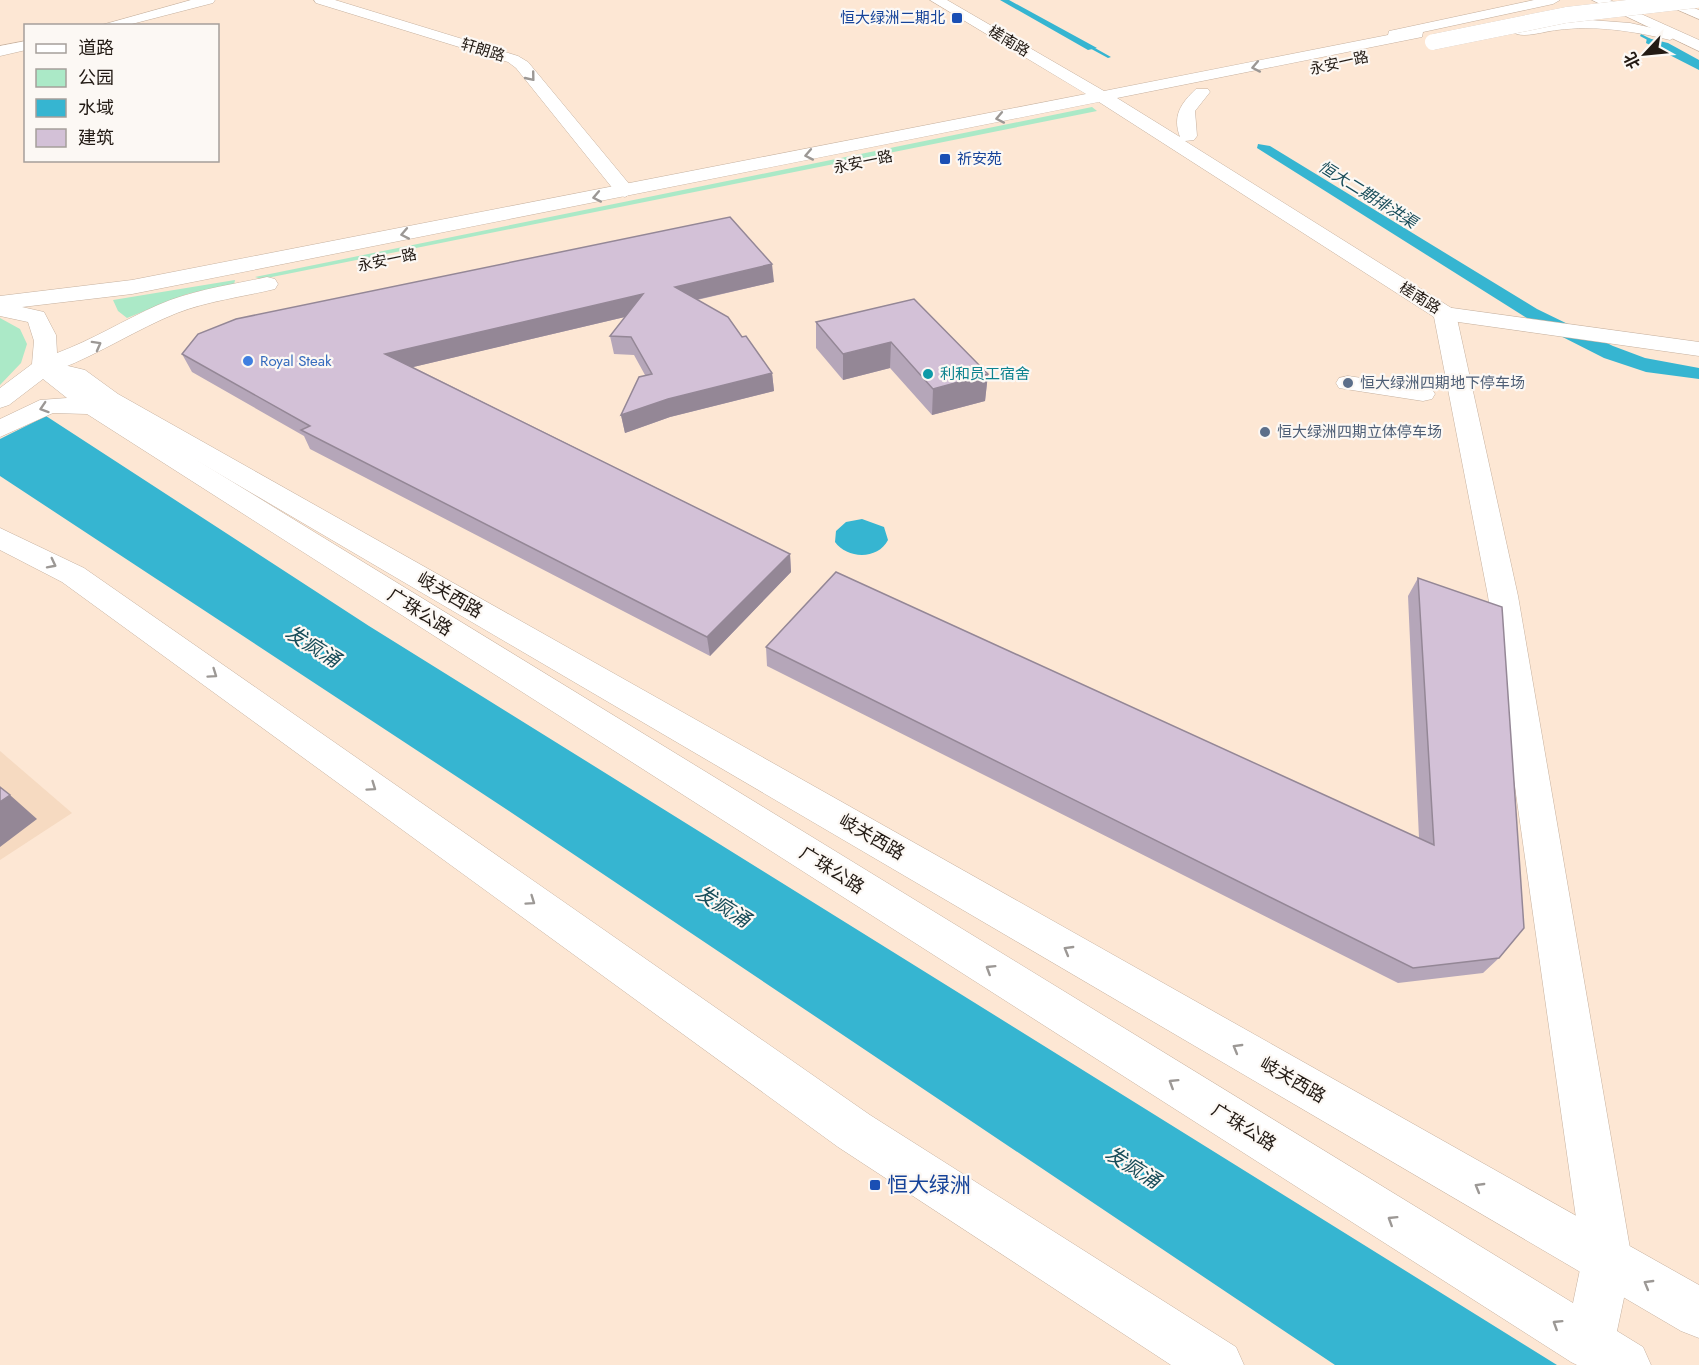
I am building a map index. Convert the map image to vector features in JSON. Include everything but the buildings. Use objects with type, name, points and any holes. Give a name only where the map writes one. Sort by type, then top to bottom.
[{"type":"main road","points":[[113,24],[208,0]]},
{"type":"main road","name":"轩朗路","points":[[321,0],[513,59],[522,65],[627,204]]},
{"type":"main road","name":"轩朗路","points":[[354,0],[538,59]]},
{"type":"main road","name":"槎南路","points":[[938,0],[1063,73],[1188,136],[1330,230],[1445,314]]},
{"type":"main road","name":"槎南路","points":[[963,0],[1088,71],[1166,137],[1445,314]]},
{"type":"main road","points":[[1311,56],[1420,27],[1553,0]]},
{"type":"main road","points":[[1590,0],[1699,51]]},
{"type":"main road","points":[[1599,0],[1699,46]]},
{"type":"main road","points":[[1607,0],[1699,41]]},
{"type":"main road","name":"永安一路","points":[[727,190],[1121,101],[1202,85],[1311,56],[1549,8],[1618,0]]},
{"type":"main road","points":[[1638,0],[1699,26]]},
{"type":"main road","points":[[1646,0],[1699,21]]},
{"type":"main road","points":[[1662,0],[1699,15]]},
{"type":"main road","name":"永安一路","points":[[1202,85],[1284,76],[1566,15],[1696,0]]},
{"type":"main road","points":[[1428,46],[1581,22],[1631,26],[1670,36]]},
{"type":"main road","points":[[0,51],[24,45]]},
{"type":"main road","points":[[1043,109],[1063,93],[1063,73]]},
{"type":"main road","points":[[1188,136],[1184,114],[1202,85]]},
{"type":"main road","name":"永安一路","points":[[0,303],[132,288],[244,266],[627,204],[651,186],[1043,109],[1121,101]]},
{"type":"main road","points":[[636,168],[651,186]]},
{"type":"main road","points":[[244,266],[248,288]]},
{"type":"main road","points":[[0,400],[43,367],[88,350],[167,309],[202,297],[283,281]]},
{"type":"main road","points":[[0,309],[36,317],[44,329],[47,345],[43,367]]},
{"type":"main road","points":[[1445,314],[1478,309],[1699,339]]},
{"type":"main road","points":[[1445,314],[1699,349]]},
{"type":"main road","points":[[1445,314],[1503,596],[1607,1260],[1589,1344]]},
{"type":"main road","name":"广珠公路","points":[[43,367],[93,407],[1625,1365]]},
{"type":"main road","name":"岐关西路","points":[[43,367],[76,375],[109,399],[1699,1313]]},
{"type":"main road","points":[[1348,383],[1423,394]]},
{"type":"main road","points":[[0,429],[49,405],[93,407]]},
{"type":"main road","points":[[0,538],[73,575],[854,1131],[1218,1365]]},
{"type":"shaded area","points":[[0,751],[72,813],[0,860]]},
{"type":"green space","points":[[1092,107],[1097,111],[262,279],[255,277]]},
{"type":"green space","points":[[235,280],[234,285],[187,294],[127,318],[118,311],[113,300]]},
{"type":"green space","points":[[0,318],[20,329],[27,344],[21,363],[0,385]]},
{"type":"water","points":[[1000,0],[1009,0],[1097,48],[1088,50]]},
{"type":"water","points":[[1647,38],[1668,43],[1699,60],[1699,70],[1646,43]]},
{"type":"water","points":[[1258,144],[1270,146],[1537,309],[1613,346],[1645,358],[1699,368],[1699,379],[1646,372],[1604,358],[1533,322],[1257,148]]},
{"type":"water","name":"发疯涌","points":[[46,416],[369,626],[1557,1365],[1335,1365],[509,811],[0,476],[0,439]]},
{"type":"water","points":[[862,519],[884,527],[888,540],[883,547],[870,554],[862,555],[840,548],[835,542],[836,531],[846,522]]},
{"type":"waterway","points":[[1641,35],[1658,44]]},
{"type":"waterway","name":"恒大二期排洪渠","points":[[1085,44],[1109,57]]},
{"type":"place","name":"恒大绿洲二期北","points":[[957,18]]},
{"type":"place","name":"祈安苑","points":[[945,159]]},
{"type":"place","name":"Royal Steak","points":[[248,361]]},
{"type":"place","name":"利和员工宿舍","points":[[928,374]]},
{"type":"place","name":"恒大绿洲四期地下停车场","points":[[1348,383]]},
{"type":"place","name":"恒大绿洲四期立体停车场","points":[[1265,432]]},
{"type":"place","name":"恒大绿洲","points":[[875,1185]]}]
